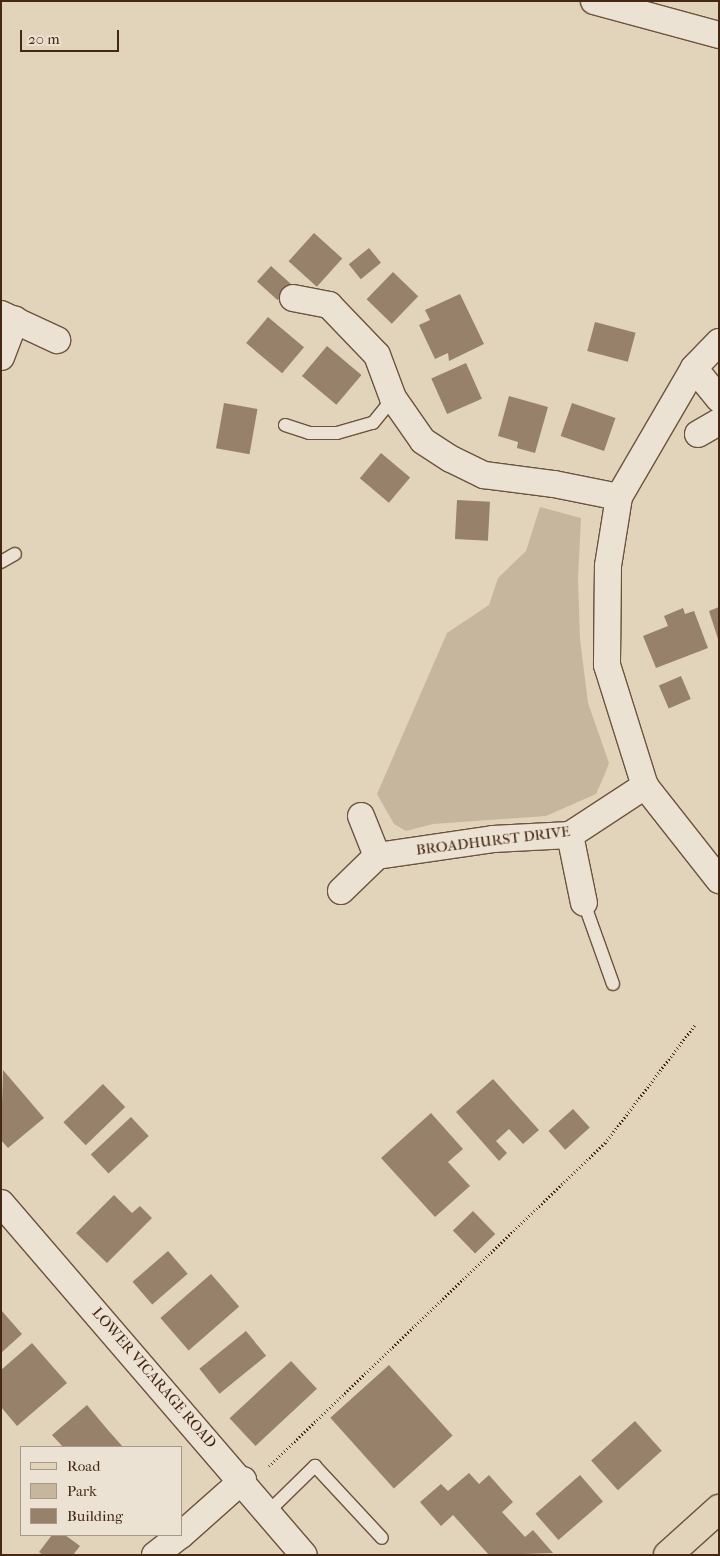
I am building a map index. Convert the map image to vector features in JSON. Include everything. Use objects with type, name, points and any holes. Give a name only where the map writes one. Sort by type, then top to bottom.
[{"type":"main road","points":[[668,1555],[719,1509]]},
{"type":"street","points":[[594,1],[719,35]]},
{"type":"street","points":[[293,298],[329,305],[377,355],[393,398],[423,441],[451,459],[484,475],[554,484],[619,497]]},
{"type":"street","points":[[1,357],[8,317],[57,340]]},
{"type":"street","points":[[719,342],[694,368],[619,497],[608,566],[607,665],[645,786],[719,880]]},
{"type":"street","points":[[694,368],[719,399]]},
{"type":"street","name":"BROADHURST DRIVE","points":[[377,856],[493,839],[570,835],[645,786]]},
{"type":"street","points":[[341,890],[377,856],[361,816]]},
{"type":"street","points":[[570,835],[584,903]]},
{"type":"street","name":"LOWER VICARAGE ROAD","points":[[1,1203],[245,1483],[304,1555]]},
{"type":"street","points":[[182,1534],[245,1483]]},
{"type":"street","points":[[155,1555],[180,1536]]},
{"type":"lane","points":[[285,425],[309,433],[337,433],[373,422],[393,398]]},
{"type":"lane","points":[[1,562],[15,554]]},
{"type":"lane","points":[[584,903],[613,984]]},
{"type":"lane","points":[[268,1512],[315,1466],[382,1538]]},
{"type":"path","points":[[245,1483],[606,1143],[694,1025]]},
{"type":"green space","points":[[540,507],[581,518],[578,579],[580,639],[588,703],[609,763],[604,776],[596,794],[546,816],[433,824],[406,831],[394,824],[377,794],[447,633],[489,605],[498,578],[526,551]]},
{"type":"building","points":[[314,233],[342,258],[317,287],[289,261]]},
{"type":"building","points":[[369,248],[381,263],[361,279],[349,264]]},
{"type":"building","points":[[271,266],[292,285],[278,300],[257,282]]},
{"type":"building","points":[[393,272],[418,296],[392,324],[367,299]]},
{"type":"building","points":[[460,294],[484,344],[449,361],[448,353],[435,359],[419,325],[430,320],[425,310]]},
{"type":"building","points":[[268,317],[304,347],[282,373],[246,343]]},
{"type":"building","points":[[595,322],[636,333],[628,362],[587,351]]},
{"type":"building","points":[[327,346],[361,375],[336,405],[302,376]]},
{"type":"building","points":[[466,363],[482,399],[447,414],[431,378]]},
{"type":"building","points":[[509,396],[548,407],[535,453],[517,448],[518,442],[498,436]]},
{"type":"building","points":[[224,403],[257,409],[249,454],[216,448]]},
{"type":"building","points":[[572,403],[615,418],[604,451],[561,436]]},
{"type":"building","points":[[381,453],[410,477],[389,503],[360,478]]},
{"type":"building","points":[[457,500],[490,502],[488,541],[455,539]]},
{"type":"building","points":[[719,607],[719,639],[718,639],[709,611]]},
{"type":"building","points":[[683,608],[685,614],[694,611],[708,648],[656,668],[643,636],[668,626],[664,616]]},
{"type":"building","points":[[681,676],[691,699],[669,708],[659,685]]},
{"type":"building","points":[[3,1070],[44,1118],[8,1148],[1,1140]]},
{"type":"building","points":[[493,1079],[539,1130],[523,1144],[509,1129],[496,1141],[507,1153],[499,1161],[456,1112]]},
{"type":"building","points":[[103,1084],[125,1107],[86,1145],[63,1122]]},
{"type":"building","points":[[573,1109],[590,1128],[565,1150],[548,1131]]},
{"type":"building","points":[[431,1113],[463,1149],[448,1162],[470,1186],[435,1217],[381,1158]]},
{"type":"building","points":[[131,1117],[149,1136],[109,1174],[91,1155]]},
{"type":"building","points":[[114,1195],[132,1213],[140,1206],[152,1218],[107,1263],[76,1233]]},
{"type":"building","points":[[473,1211],[495,1234],[475,1253],[453,1230]]},
{"type":"building","points":[[168,1251],[188,1274],[152,1304],[133,1282]]},
{"type":"building","points":[[211,1274],[239,1306],[189,1350],[160,1318]]},
{"type":"building","points":[[1,1310],[22,1334],[1,1353]]},
{"type":"building","points":[[246,1331],[266,1356],[220,1394],[199,1369]]},
{"type":"building","points":[[32,1343],[67,1383],[17,1426],[1,1407],[1,1370]]},
{"type":"building","points":[[291,1361],[317,1389],[255,1446],[230,1418]]},
{"type":"building","points":[[389,1365],[453,1436],[394,1488],[330,1418]]},
{"type":"building","points":[[87,1405],[122,1446],[62,1446],[52,1435]]},
{"type":"building","points":[[635,1421],[662,1451],[618,1490],[591,1460]]},
{"type":"building","points":[[469,1473],[479,1484],[489,1475],[513,1502],[502,1512],[525,1537],[533,1530],[553,1553],[489,1555],[453,1515],[441,1526],[420,1502],[441,1484],[448,1491]]},
{"type":"building","points":[[580,1475],[603,1501],[558,1540],[535,1514]]},
{"type":"building","points":[[51,1536],[66,1536],[80,1546],[73,1555],[43,1555],[39,1552]]}]
